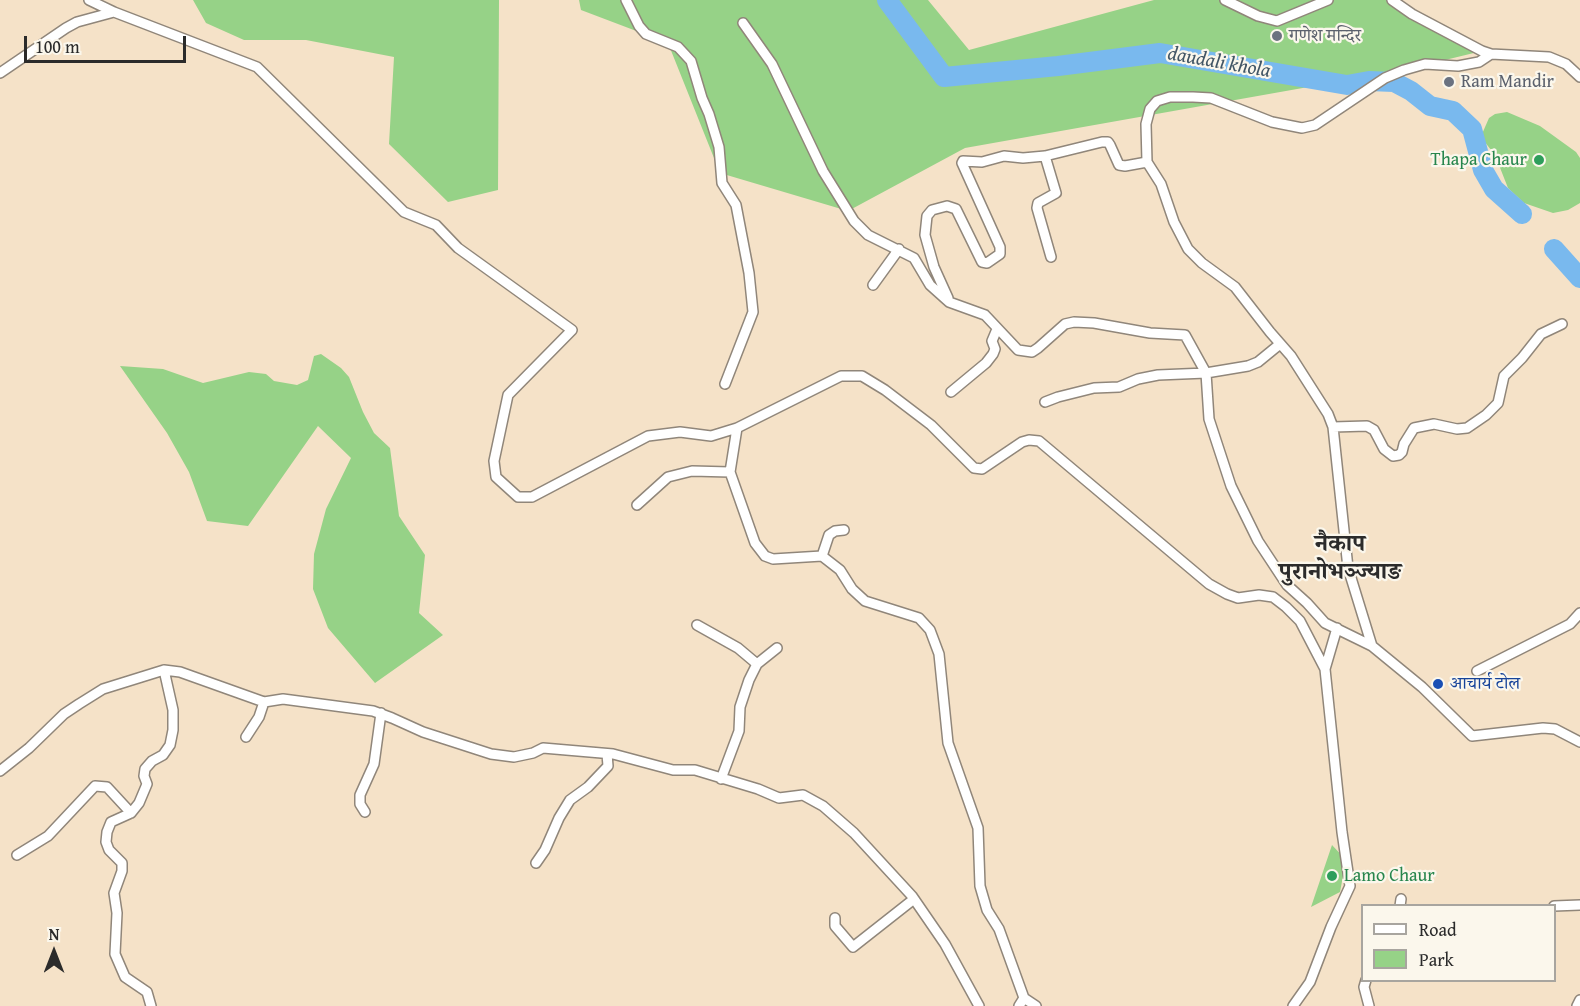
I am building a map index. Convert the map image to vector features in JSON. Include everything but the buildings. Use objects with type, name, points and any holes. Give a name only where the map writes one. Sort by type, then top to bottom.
[{"type":"street","points":[[89,0],[114,12],[257,67],[404,212],[436,225],[467,255],[572,330],[508,395],[494,461],[496,477],[518,497],[532,497],[648,436],[680,432],[711,436],[736,428],[841,376],[862,376],[885,390],[931,425],[974,468],[982,469],[1022,442],[1039,441],[1209,584],[1238,598],[1259,595],[1273,597],[1286,607],[1300,621],[1325,669],[1350,886],[1310,982],[1293,1006]]},
{"type":"street","points":[[626,0],[639,26],[646,34],[678,47],[691,61],[719,147],[722,183],[736,205],[749,273],[753,312],[725,384]]},
{"type":"street","points":[[1225,0],[1245,4],[1258,16],[1277,21],[1328,0]]},
{"type":"street","points":[[1392,0],[1412,14],[1482,51],[1491,54],[1549,57],[1566,64],[1580,76]]},
{"type":"street","points":[[0,73],[77,22],[114,12]]},
{"type":"street","points":[[743,23],[772,64],[823,171],[854,220],[868,236],[914,258],[930,285],[949,302],[985,315],[1018,350],[1032,352],[1058,329],[1074,322],[1094,323],[1150,333],[1184,334],[1206,373],[1209,419],[1231,486],[1258,541],[1287,585],[1325,623],[1372,646],[1422,687],[1472,736],[1543,728],[1555,729],[1580,742]]},
{"type":"street","points":[[1372,646],[1348,568],[1333,427],[1328,414],[1291,356],[1236,287],[1202,263],[1188,249],[1174,222],[1161,184],[1147,162],[1146,124],[1150,109],[1157,101],[1170,97],[1211,98],[1272,122],[1302,128],[1315,125],[1381,81],[1404,70],[1425,64],[1458,66],[1479,62],[1491,54]]},
{"type":"street","points":[[949,302],[934,267],[925,235],[927,216],[932,210],[947,206],[956,209],[982,262],[987,263],[999,254],[1000,247],[963,161],[982,162],[1004,156],[1023,158],[1045,156],[1108,142],[1119,165],[1147,162]]},
{"type":"street","points":[[1045,156],[1056,193],[1038,203],[1037,208],[1051,257]]},
{"type":"street","points":[[873,285],[899,249]]},
{"type":"street","points":[[1333,427],[1367,426],[1374,430],[1384,449],[1393,456],[1399,456],[1414,428],[1434,424],[1457,429],[1467,428],[1486,415],[1498,402],[1504,376],[1541,334],[1562,324]]},
{"type":"street","points":[[951,392],[986,363],[993,354],[992,341],[998,329]]},
{"type":"street","points":[[1045,402],[1094,388],[1119,387],[1138,379],[1158,375],[1206,373],[1248,366],[1258,362],[1280,344]]},
{"type":"street","points":[[736,428],[730,472],[755,543],[765,556],[773,559],[822,556],[840,570],[852,590],[865,601],[919,618],[930,630],[939,654],[948,742],[978,828],[980,886],[987,910],[999,929],[1021,1002],[1036,1006]]},
{"type":"street","points":[[637,505],[668,477],[692,471],[730,472]]},
{"type":"street","points":[[822,556],[829,535],[835,531],[844,530]]},
{"type":"street","points":[[1477,671],[1570,624],[1580,613]]},
{"type":"street","points":[[697,625],[738,648],[742,654],[757,664]]},
{"type":"street","points":[[1325,669],[1337,628]]},
{"type":"street","points":[[721,779],[739,731],[740,707],[757,664],[777,648]]},
{"type":"street","points":[[150,1006],[147,992],[125,977],[115,954],[117,913],[114,893],[122,872],[122,863],[109,850],[106,842],[111,822],[131,813],[139,803],[147,784],[144,776],[145,769],[152,761],[163,755],[170,745],[173,710],[164,670]]},
{"type":"street","points":[[0,771],[29,748],[64,714],[102,689],[164,670],[180,672],[264,702],[283,699],[381,713],[423,732],[491,754],[514,757],[533,753],[543,748],[607,754],[673,770],[695,770],[758,789],[779,798],[803,795],[814,799],[871,850],[914,899],[956,963],[979,1006]]},
{"type":"street","points":[[246,737],[259,717],[264,702]]},
{"type":"street","points":[[366,812],[360,804],[360,795],[374,764],[381,713]]},
{"type":"street","points":[[536,863],[570,800],[588,787],[608,766],[607,754]]},
{"type":"street","points":[[17,855],[48,836],[96,786],[107,787],[131,813]]},
{"type":"street","points":[[835,918],[835,926],[853,946],[914,899]]},
{"type":"street","points":[[1556,906],[1580,904]]},
{"type":"street","points":[[1366,982],[1364,987],[1369,1006]]},
{"type":"street","points":[[1577,1006],[1580,1000]]},
{"type":"green space","points":[[193,0],[499,0],[498,190],[448,202],[389,144],[394,57],[306,40],[244,40],[206,23]]},
{"type":"green space","points":[[579,0],[928,0],[969,50],[1154,0],[1393,0],[1482,51],[1404,70],[965,148],[848,211],[720,173],[668,43],[581,10]]},
{"type":"green space","name":"Thapa Chaur","points":[[1507,112],[1540,126],[1576,152],[1580,158],[1580,203],[1568,210],[1553,213],[1524,203],[1508,188],[1495,155],[1484,141],[1482,134],[1489,118],[1495,114]]},
{"type":"green space","points":[[321,354],[341,368],[349,377],[374,433],[390,448],[399,516],[425,555],[419,613],[443,635],[375,683],[328,628],[313,589],[314,554],[326,509],[351,458],[318,426],[248,526],[207,521],[189,472],[167,433],[120,366],[163,369],[203,383],[249,372],[266,374],[274,381],[297,385],[308,380],[314,356]]},
{"type":"green space","name":"Lamo Chaur","points":[[1332,845],[1346,860],[1340,892],[1311,907]]},
{"type":"waterway","name":"daudali khola","points":[[887,0],[944,77],[1160,53],[1347,85],[1369,81],[1394,82],[1411,91],[1430,106],[1453,111],[1472,129],[1483,170],[1494,189],[1522,214]]},
{"type":"waterway","name":"daudali khola","points":[[1554,249],[1580,278]]},
{"type":"place","name":"गणेश मन्दिर","points":[[1277,36]]},
{"type":"place","name":"Ram Mandir","points":[[1449,82]]},
{"type":"place","name":"Thapa Chaur","points":[[1539,160]]},
{"type":"place","name":"आचार्य टोल","points":[[1438,684]]},
{"type":"place","name":"Lamo Chaur","points":[[1332,876]]},
{"type":"district","name":"नैकाप पुरानोभञ्ज्याङ","points":[[1340,559]]}]
